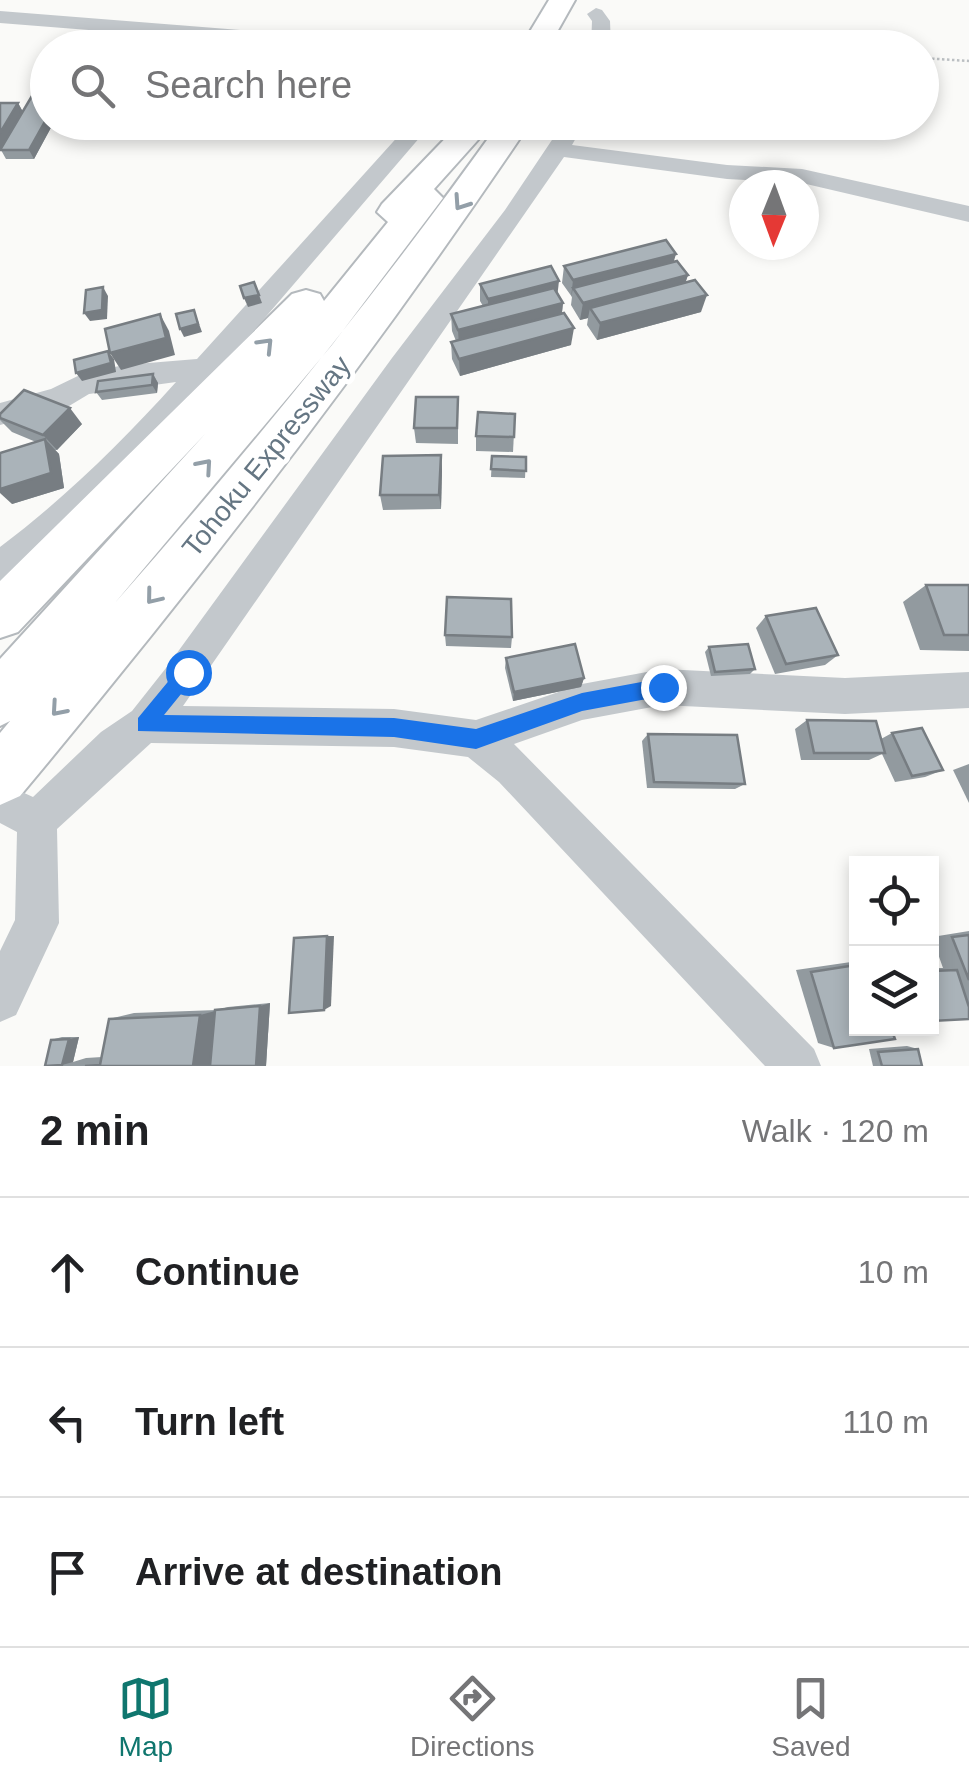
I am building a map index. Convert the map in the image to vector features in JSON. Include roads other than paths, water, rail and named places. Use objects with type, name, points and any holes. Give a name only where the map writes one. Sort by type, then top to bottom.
[{"type":"highway","points":[[551,30],[562,0]]},
{"type":"highway","points":[[565,30],[593,7]]},
{"type":"highway","points":[[6,582],[461,140]]},
{"type":"highway","name":"Tohoku Expressway","points":[[0,776],[94,631],[466,140]]},
{"type":"highway","name":"Tohoku Expressway","points":[[0,699],[94,631],[365,332],[449,221],[504,140]]},
{"type":"street","points":[[593,7],[601,30]]},
{"type":"street","points":[[0,17],[163,30]]},
{"type":"street","points":[[6,582],[51,526],[150,431],[407,140]]},
{"type":"street","points":[[0,999],[36,923],[40,868],[18,812],[145,724],[188,672],[565,140]]},
{"type":"street","points":[[559,150],[676,166],[802,176],[969,214]]},
{"type":"street","points":[[0,414],[59,398],[82,385],[124,376],[205,368]]},
{"type":"street","points":[[145,724],[394,728],[476,739],[582,702],[663,687],[845,696],[969,690]]},
{"type":"street","points":[[476,739],[512,768],[796,1066]]}]
